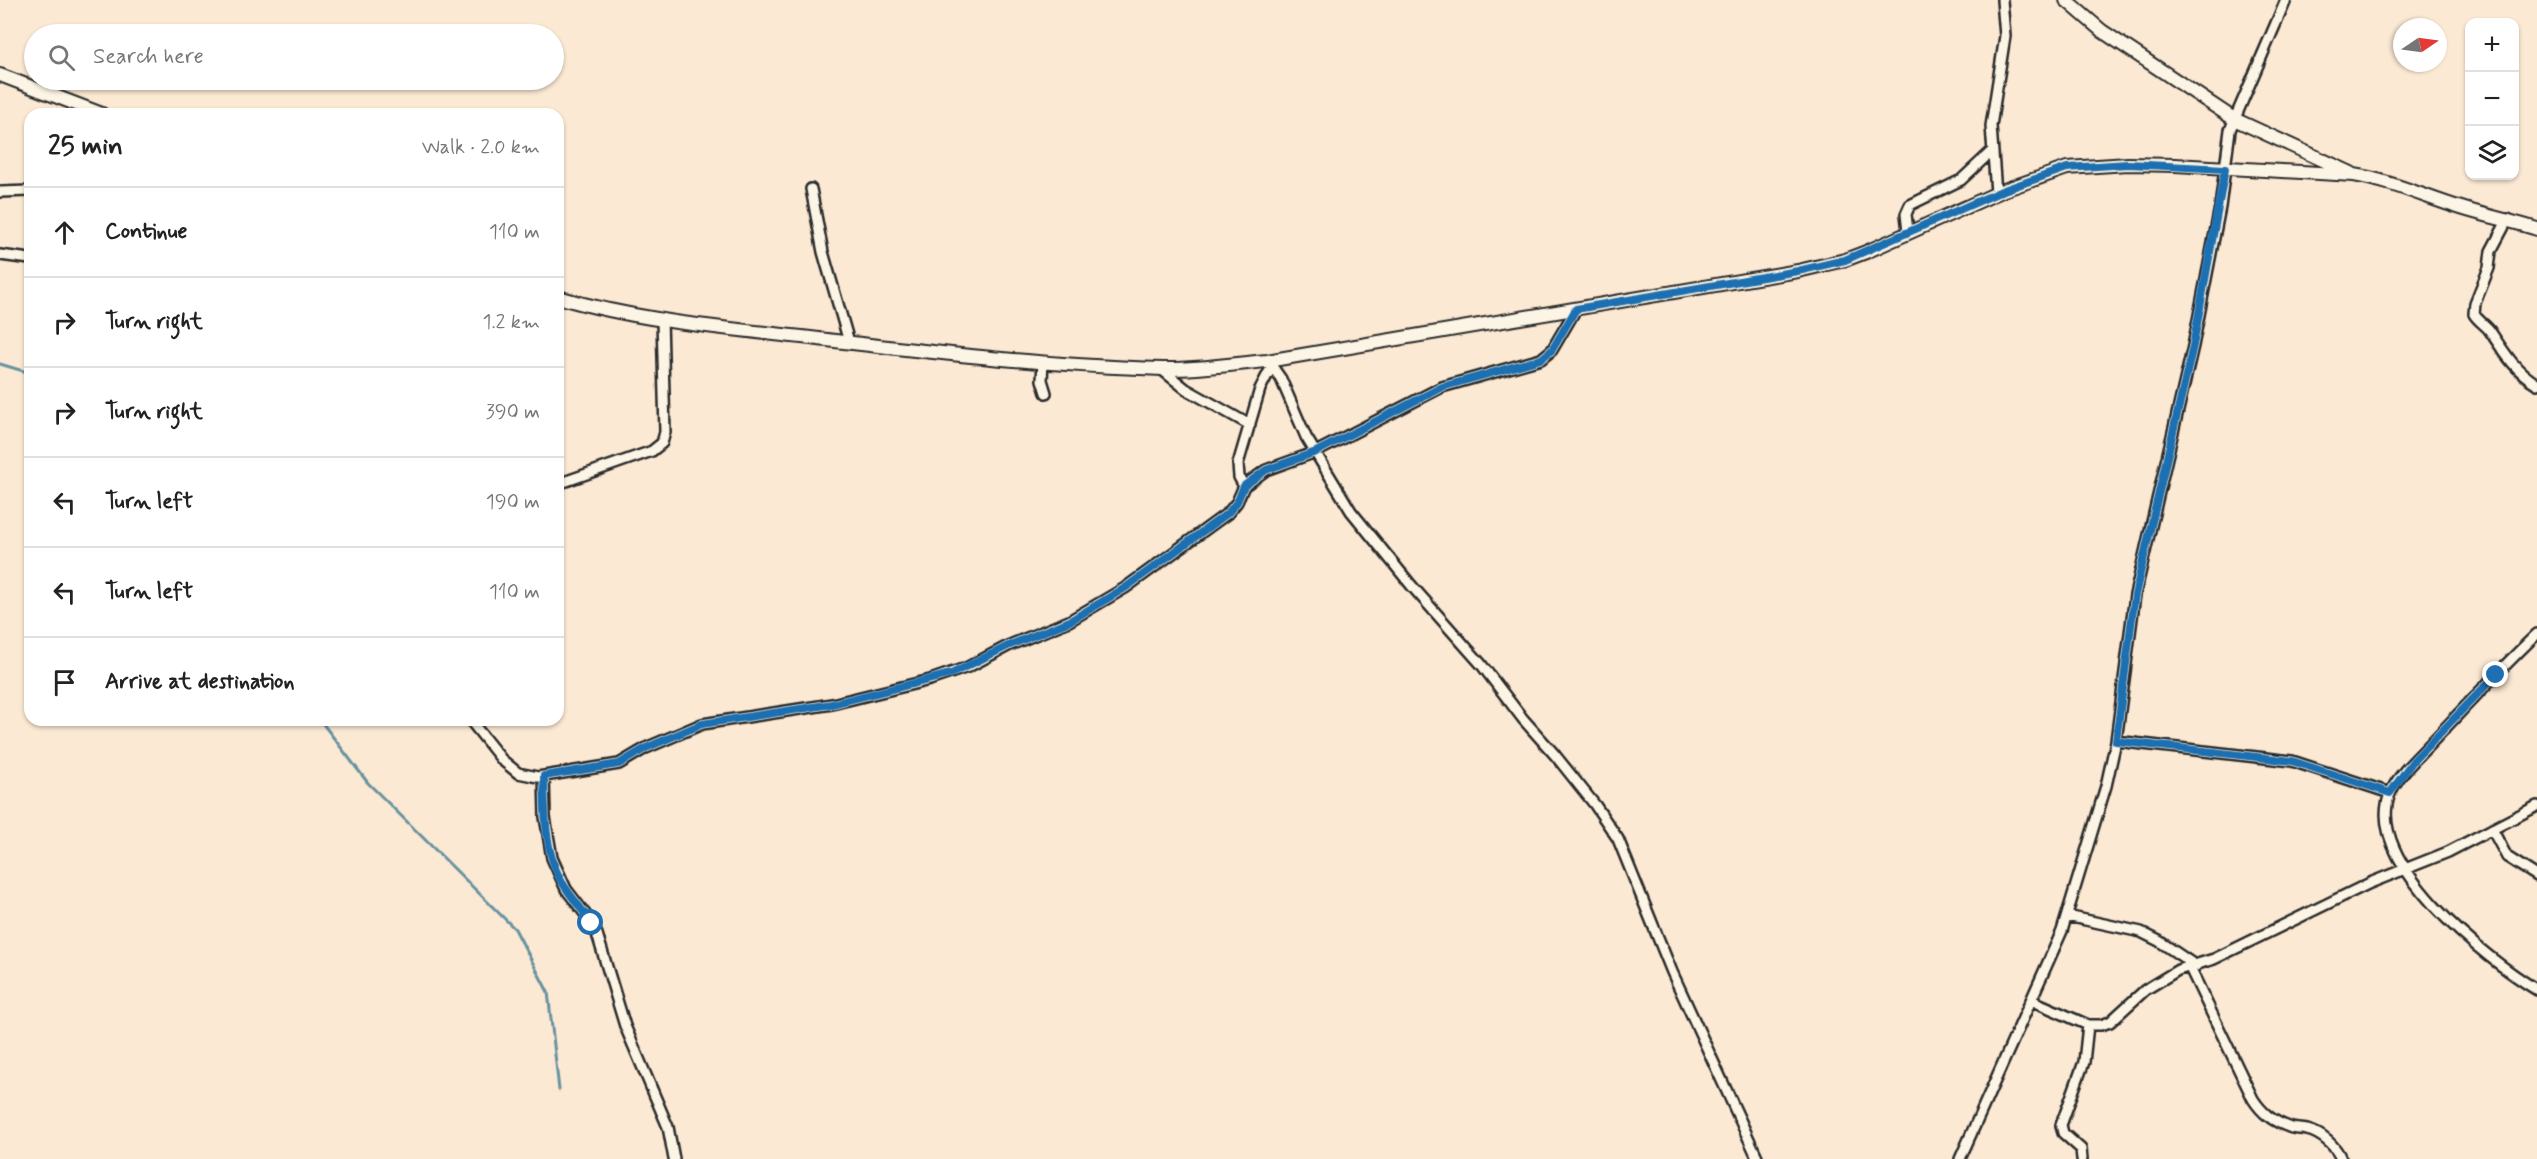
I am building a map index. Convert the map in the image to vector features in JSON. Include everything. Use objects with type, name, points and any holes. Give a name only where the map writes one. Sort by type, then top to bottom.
[{"type":"street","points":[[1996,193],[1991,126],[2005,36],[2002,0]]},
{"type":"street","points":[[2066,0],[2102,31],[2234,119],[2342,167],[2354,175]]},
{"type":"street","points":[[1960,1159],[2067,916],[2106,786],[2116,741],[2135,595],[2193,346],[2234,119],[2286,0]]},
{"type":"street","points":[[0,75],[24,84]]},
{"type":"street","points":[[39,90],[86,108]]},
{"type":"street","points":[[1908,232],[1906,214],[1910,205],[1957,182],[1992,151]]},
{"type":"street","points":[[564,299],[602,310],[662,319],[1005,360],[1161,369],[1197,368],[1272,363],[1798,271],[1845,260],[1996,193],[2067,168],[2128,164],[2354,175],[2377,179],[2463,209],[2508,219],[2537,229]]},
{"type":"street","points":[[811,189],[823,252],[849,342]]},
{"type":"street","points":[[0,192],[24,191]]},
{"type":"street","points":[[2508,219],[2491,251],[2489,268],[2475,303],[2474,314],[2489,330],[2518,371],[2537,384]]},
{"type":"street","points":[[0,255],[24,258]]},
{"type":"street","points":[[475,726],[502,760],[518,773],[528,777],[544,776],[619,764],[646,748],[702,724],[849,700],[930,680],[968,667],[1010,645],[1057,628],[1125,588],[1228,513],[1237,502],[1244,486],[1266,470],[1316,452],[1442,387],[1541,359],[1552,350],[1576,309]]},
{"type":"street","points":[[564,482],[652,451],[662,443],[665,432],[662,319]]},
{"type":"street","points":[[1043,362],[1041,375],[1046,393]]},
{"type":"street","points":[[1244,486],[1239,477],[1238,464],[1260,389],[1272,363]]},
{"type":"street","points":[[1272,363],[1306,437],[1351,511],[1556,755],[1618,839],[1672,972],[1758,1159]]},
{"type":"street","points":[[1161,369],[1186,389],[1250,425]]},
{"type":"street","points":[[2537,634],[2413,761],[2390,793],[2387,803],[2387,826],[2404,870],[2469,941],[2537,990]]},
{"type":"street","points":[[2116,741],[2292,761],[2390,793]]},
{"type":"street","points":[[544,776],[545,817],[552,858],[566,889],[597,934],[625,1026],[668,1127],[674,1159]]},
{"type":"street","points":[[2031,1000],[2088,1025],[2110,1022],[2145,990],[2178,970],[2193,967],[2321,906],[2448,852],[2537,806]]},
{"type":"street","points":[[2492,830],[2507,857],[2537,876]]},
{"type":"street","points":[[2067,916],[2141,932],[2159,941],[2193,967],[2248,1090],[2261,1111],[2285,1126],[2308,1130],[2329,1142],[2335,1147],[2341,1159]]},
{"type":"street","points":[[2082,1159],[2081,1149],[2063,1133],[2061,1125],[2084,1062],[2088,1025]]},
{"type":"waterway","points":[[0,364],[24,371]]},
{"type":"waterway","points":[[325,726],[368,783],[515,929],[548,992],[559,1090]]},
{"type":"route","points":[[591,923],[566,889],[552,858],[545,817],[544,776],[619,764],[646,748],[688,728],[702,724],[832,704],[951,674],[1010,645],[1057,628],[1125,588],[1232,510],[1244,486],[1253,477],[1266,470],[1316,452],[1442,387],[1533,363],[1547,356],[1576,309],[1798,271],[1845,260],[2004,190],[2067,168],[2128,164],[2225,169],[2220,207],[2193,346],[2135,595],[2116,741],[2264,756],[2292,761],[2390,793],[2413,761],[2496,675]]}]
